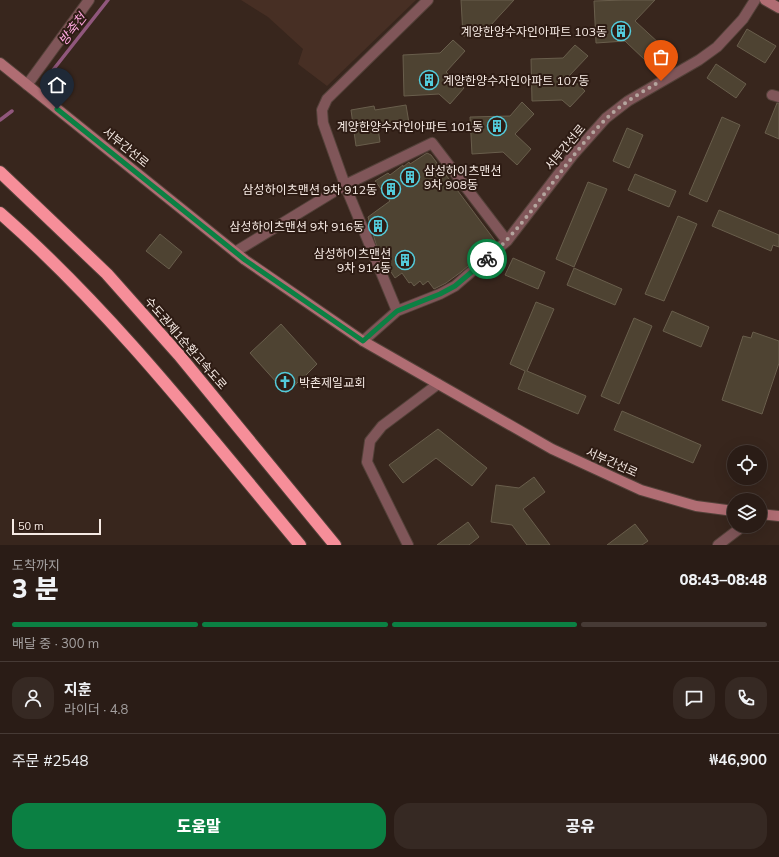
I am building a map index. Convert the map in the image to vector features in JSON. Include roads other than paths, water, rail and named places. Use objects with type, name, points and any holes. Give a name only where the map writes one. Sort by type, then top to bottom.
[{"type":"highway","name":"수도권제1순환고속도로","points":[[0,172],[107,274],[179,355],[335,545]]},
{"type":"highway","points":[[0,213],[86,295],[158,375],[300,545]]},
{"type":"street","points":[[27,85],[89,0]]},
{"type":"street","points":[[397,311],[345,186],[323,123],[322,110],[328,99],[428,0]]},
{"type":"street","name":"서부간선로","points":[[363,341],[397,311],[440,294],[455,286],[507,241],[573,155],[606,118],[628,101],[699,60],[717,47],[743,19],[755,0]]},
{"type":"street","points":[[764,0],[779,8]]},
{"type":"street","name":"서부간선로","points":[[0,63],[235,252],[363,341],[552,449],[641,490],[696,506],[727,510]]},
{"type":"street","points":[[235,252],[345,186],[432,143],[507,241]]},
{"type":"street","points":[[408,545],[367,462],[370,441],[382,426],[438,384]]},
{"type":"street","points":[[767,515],[779,516]]},
{"type":"street","points":[[718,545],[734,533]]},
{"type":"waterway","name":"방축천","points":[[53,70],[108,0]]},
{"type":"waterway","name":"방축천","points":[[0,120],[12,111]]},
{"type":"place","name":"계양한양수자인아파트 103동","points":[[621,31]]},
{"type":"place","name":"계양한양수자인아파트 107동","points":[[429,80]]},
{"type":"place","name":"계양한양수자인아파트 101동","points":[[497,126]]},
{"type":"place","name":"삼성하이츠맨션 9차 908동","points":[[410,177]]},
{"type":"place","name":"삼성하이츠맨션 9차 912동","points":[[391,189]]},
{"type":"place","name":"삼성하이츠맨션 9차 916동","points":[[378,226]]},
{"type":"place","name":"삼성하이츠맨션 9차 914동","points":[[405,260]]},
{"type":"place","name":"박촌제일교회","points":[[285,382]]}]
